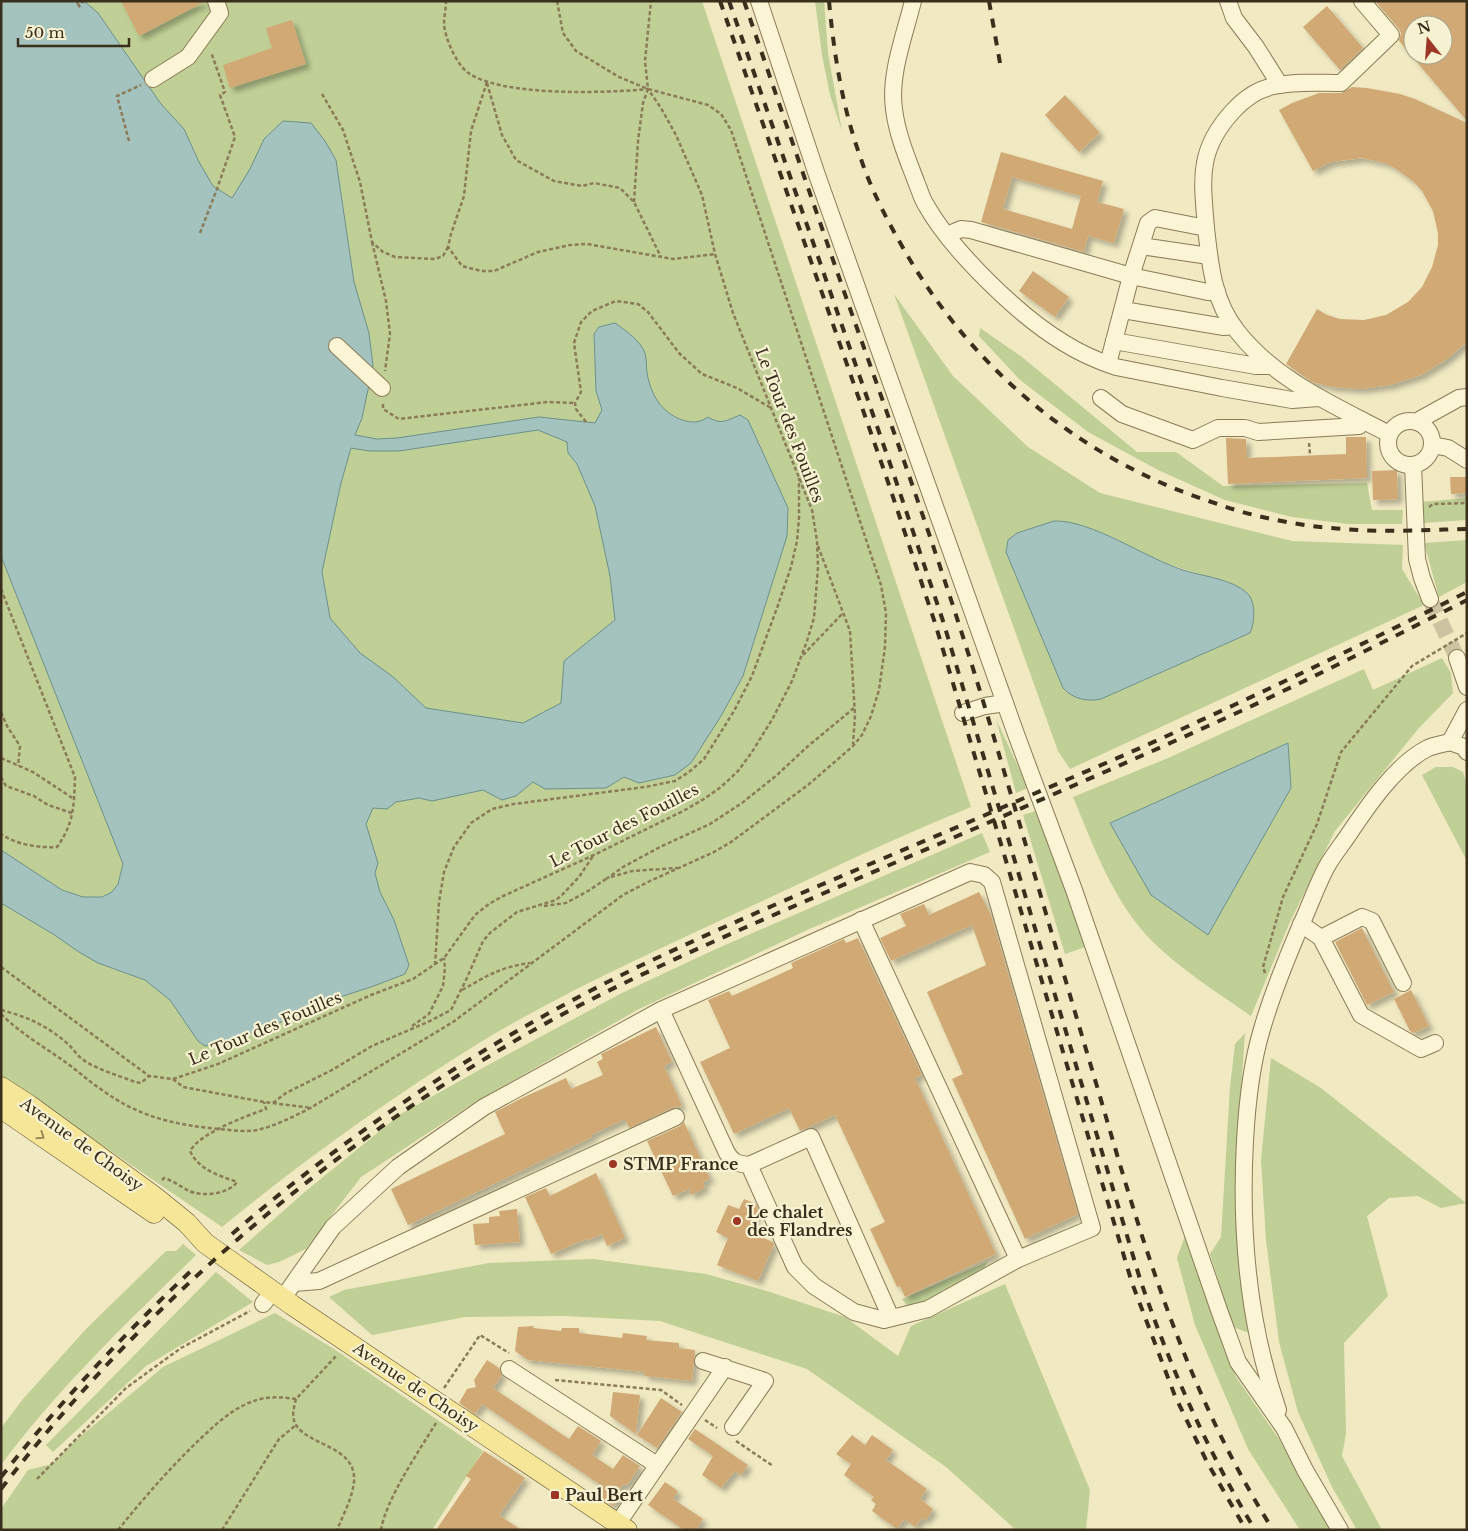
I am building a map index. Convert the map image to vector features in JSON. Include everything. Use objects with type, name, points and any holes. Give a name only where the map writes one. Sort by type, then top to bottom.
[{"type":"main road","name":"Avenue de Choisy","points":[[3,1095],[155,1197],[187,1223],[205,1243],[278,1294],[623,1526]]},
{"type":"street","points":[[153,79],[188,57],[220,13],[216,1]]},
{"type":"street","points":[[759,1],[817,175],[1005,703],[1074,890],[1238,1362],[1284,1428]]},
{"type":"street","points":[[913,1],[895,74],[894,108],[901,139],[926,205],[969,261],[1005,296],[1064,343],[1108,364],[1146,374],[1292,400],[1320,398]]},
{"type":"street","points":[[1228,1],[1234,18],[1256,47],[1280,85]]},
{"type":"street","points":[[1362,1],[1391,35],[1342,83],[1289,83],[1272,86],[1254,93],[1239,104],[1223,122],[1210,143],[1203,173],[1203,208],[1209,256],[1222,308],[1233,326],[1251,348],[1286,378],[1389,434]]},
{"type":"street","points":[[1108,364],[1131,276],[1148,223],[1155,218],[1206,228]]},
{"type":"street","points":[[947,234],[961,229],[970,230],[1131,276],[1208,292],[1217,292]]},
{"type":"street","points":[[1141,246],[1209,256]]},
{"type":"street","points":[[1123,310],[1224,327],[1233,326]]},
{"type":"street","points":[[1114,341],[1256,366],[1270,366]]},
{"type":"street","points":[[337,346],[382,388]]},
{"type":"street","points":[[1419,422],[1421,419],[1459,398],[1467,397]]},
{"type":"street","points":[[1101,398],[1122,414],[1193,440],[1218,428],[1245,428],[1258,432],[1310,430],[1359,426],[1362,420]]},
{"type":"street","points":[[1409,420],[1419,422],[1429,431],[1432,438],[1430,453],[1420,463],[1413,465],[1399,462],[1389,452],[1387,445],[1389,434],[1395,426],[1402,422],[1409,420]]},
{"type":"street","points":[[1432,445],[1448,448],[1467,460]]},
{"type":"street","points":[[1413,465],[1417,559],[1430,598]]},
{"type":"street","points":[[1457,658],[1467,687]]},
{"type":"street","points":[[963,713],[985,706],[1005,703]]},
{"type":"street","points":[[1450,742],[1467,710]]},
{"type":"street","points":[[1340,1530],[1305,1470],[1284,1428],[1269,1384],[1257,1332],[1250,1295],[1244,1218],[1243,1176],[1247,1101],[1261,1031],[1283,966],[1326,868],[1361,815],[1385,785],[1409,762],[1429,748],[1450,742],[1464,747],[1467,752]]},
{"type":"street","points":[[278,1294],[333,1227],[398,1166],[484,1107],[661,1010],[970,872],[984,875],[992,882],[1092,1228],[1018,1259],[928,1309],[884,1320],[854,1312],[814,1286],[795,1268],[750,1164]]},
{"type":"street","points":[[1321,938],[1362,917],[1372,921],[1403,983]]},
{"type":"street","points":[[861,920],[1018,1259]]},
{"type":"street","points":[[1301,924],[1321,938],[1362,1015],[1421,1049],[1435,1043]]},
{"type":"street","points":[[661,1010],[732,1161],[740,1164],[750,1164],[810,1137],[891,1318]]},
{"type":"street","points":[[278,1294],[319,1281],[676,1117]]},
{"type":"street","points":[[703,1361],[765,1381],[728,1432]]},
{"type":"street","points":[[510,1362],[657,1465]]},
{"type":"street","points":[[623,1526],[657,1465],[725,1367]]},
{"type":"path","points":[[81,9],[78,3],[85,1]]},
{"type":"path","points":[[446,1],[444,26],[453,54],[468,72],[487,82],[514,87],[580,92],[617,92],[648,89]]},
{"type":"path","points":[[1,1014],[21,1032],[103,1091],[154,1118],[196,1128],[260,1130],[312,1108],[452,1022],[623,895],[650,880],[681,868],[731,842],[808,785],[853,746],[862,735],[871,716],[879,690],[885,647],[886,613],[881,585],[731,130],[721,114],[708,105],[648,89],[619,77],[571,46],[563,33],[557,1]]},
{"type":"path","points":[[634,202],[642,103],[648,89],[646,61],[651,1]]},
{"type":"path","points":[[200,233],[235,137],[220,95],[225,92],[205,34]]},
{"type":"path","points":[[129,141],[117,96],[153,79]]},
{"type":"path","points":[[487,82],[502,135],[516,160],[554,181],[582,186],[594,182],[620,188],[634,202],[661,257]]},
{"type":"path","points":[[372,242],[383,252],[395,257],[435,259],[442,256],[448,247],[464,196],[471,130],[487,82]]},
{"type":"path","name":"Le Tour des Fouilles","points":[[1,967],[148,1076],[173,1079],[218,1064],[371,995],[413,979],[444,958],[475,915],[489,904],[594,855],[704,799],[738,771],[773,718],[792,681],[802,656],[814,618],[817,595],[817,543],[812,510],[733,313],[715,254],[702,195],[676,135],[662,108],[648,89]]},
{"type":"path","points":[[322,94],[342,130],[360,182],[386,301],[390,334],[382,388],[383,409],[399,419],[547,402],[575,403]]},
{"type":"path","points":[[448,247],[462,266],[481,271],[494,271],[538,252],[570,245],[587,244],[673,259],[715,254]]},
{"type":"path","points":[[586,422],[576,409],[575,403],[581,392],[574,343],[581,322],[592,312],[616,301],[638,304],[648,312],[679,353],[702,374],[737,388],[771,408]]},
{"type":"path","points":[[1310,430],[1310,454]]},
{"type":"path","points":[[435,965],[438,902],[444,872],[454,847],[471,823],[492,809],[514,804],[644,787],[675,781],[704,759],[734,711],[752,676],[786,583],[797,541],[799,476]]},
{"type":"path","points":[[1427,510],[1433,504],[1467,503]]},
{"type":"path","points":[[817,543],[850,631],[854,708],[853,746]]},
{"type":"path","points":[[1,589],[75,777],[74,799],[68,832],[57,847],[40,848],[8,839],[1,834]]},
{"type":"path","points":[[802,656],[843,613]]},
{"type":"path","points":[[1276,988],[1269,986],[1263,967],[1265,959],[1283,896],[1317,824],[1341,752],[1412,666],[1467,633]]},
{"type":"path","points":[[537,906],[566,903],[648,853],[710,824],[742,804],[777,775],[807,746],[854,708]]},
{"type":"path","points":[[1,712],[7,726],[20,746],[18,766]]},
{"type":"path","points":[[1,764],[2,758],[54,785],[74,799]]},
{"type":"path","points":[[1,777],[6,786],[34,796],[48,805],[72,813]]},
{"type":"path","points":[[273,1103],[286,1093],[332,1070],[372,1046],[430,1021],[450,1010],[486,937],[517,912],[556,900],[564,894],[579,877],[594,855]]},
{"type":"path","points":[[606,879],[632,871],[681,868]]},
{"type":"path","points":[[409,1029],[429,1014],[443,986],[444,958]]},
{"type":"path","points":[[460,991],[498,970],[531,963]]},
{"type":"path","points":[[1,1010],[24,1016],[47,1028],[68,1044],[82,1059],[100,1068],[136,1082],[141,1082],[148,1076]]},
{"type":"path","points":[[173,1079],[183,1087],[264,1102],[312,1108]]},
{"type":"path","points":[[161,1182],[164,1178],[190,1191],[203,1194],[227,1191],[234,1186],[237,1182],[207,1170],[197,1163],[190,1151],[193,1145],[220,1129],[266,1109],[264,1102]]},
{"type":"path","points":[[38,1479],[126,1388],[181,1348],[278,1294]]},
{"type":"path","points":[[381,1530],[383,1518],[397,1490],[439,1416],[429,1410],[480,1335],[510,1362]]},
{"type":"path","points":[[337,1530],[354,1482],[351,1467],[341,1453],[308,1435],[296,1425],[293,1413],[296,1398],[348,1342]]},
{"type":"path","points":[[550,1380],[661,1390],[694,1413],[728,1432],[773,1466]]},
{"type":"path","points":[[118,1530],[171,1468],[213,1427],[235,1411],[255,1400],[284,1397],[296,1398]]},
{"type":"path","points":[[222,1530],[279,1439],[296,1425]]},
{"type":"green space","points":[[1,1],[702,1],[971,807],[652,952],[513,1023],[445,1064],[380,1108],[284,1178],[222,1227],[1,1076]]},
{"type":"green space","points":[[815,1],[824,1],[828,53],[842,131],[830,95],[822,55]]},
{"type":"green space","points":[[894,294],[953,376],[1028,447],[1100,493],[1292,541],[1403,545],[1402,569],[1424,605],[1070,769],[1058,751]],"holes":[[[1062,521],[1094,530],[1167,564],[1231,584],[1250,633],[1101,699]]]},
{"type":"green space","points":[[980,328],[1022,357],[1137,452],[1176,452],[1223,486],[1367,483],[1372,510],[1403,510],[1402,524],[1348,524],[1292,517],[1225,500],[1158,470],[1088,432],[1020,380],[979,336]]},
{"type":"green space","points":[[1467,498],[1467,520],[1423,523],[1421,502]]},
{"type":"green space","points":[[1467,540],[1467,582],[1439,597],[1424,543]]},
{"type":"green space","points":[[1442,658],[1451,673],[1453,693],[1419,728],[1335,831],[1289,924],[1251,1016],[1177,963],[1140,928],[1127,911],[1106,874],[1073,797],[1168,758],[1364,669],[1373,690]],"holes":[[[1288,743],[1291,788],[1110,824]]]},
{"type":"green space","points":[[996,719],[1028,788],[1016,793]]},
{"type":"green space","points":[[1436,767],[1453,767],[1463,772],[1467,787],[1467,861],[1422,775]]},
{"type":"green space","points":[[1038,810],[1085,947],[1065,954],[1023,815]]},
{"type":"green space","points":[[982,833],[990,852],[807,930],[639,1009],[475,1102],[361,1177],[306,1249],[279,1262],[267,1265],[239,1250],[307,1190],[401,1114],[488,1065],[622,993],[716,949]]},
{"type":"green space","points":[[1245,1033],[1236,1164],[1238,1242],[1249,1333],[1233,1327],[1210,1254],[1221,1237],[1230,1087],[1235,1044]]},
{"type":"green space","points":[[1271,1058],[1321,1088],[1466,1203],[1441,1208],[1418,1196],[1389,1198],[1367,1216],[1388,1296],[1344,1343],[1346,1433],[1342,1456],[1382,1530],[1357,1530],[1332,1487],[1298,1412],[1279,1342],[1266,1240],[1261,1160]]},
{"type":"green space","points":[[1185,1236],[1236,1377],[1279,1439],[1332,1530],[1300,1530],[1248,1449],[1195,1325],[1177,1258]]},
{"type":"green space","points":[[183,1244],[196,1255],[70,1382],[1,1465],[1,1428],[23,1399],[87,1328],[166,1251],[176,1251]]},
{"type":"green space","points":[[593,1259],[706,1274],[770,1292],[845,1317],[898,1356],[911,1326],[1005,1284],[1090,1490],[1086,1530],[1016,1530],[946,1467],[807,1369],[660,1321],[565,1316],[465,1317],[372,1335],[329,1297],[344,1290],[489,1263]]},
{"type":"green space","points":[[987,1262],[982,1274],[909,1308],[902,1299]]},
{"type":"green space","points":[[216,1272],[253,1302],[146,1366],[53,1452],[46,1445]]},
{"type":"green space","points":[[275,1313],[334,1349],[483,1451],[432,1530],[1,1530],[1,1509],[28,1470],[52,1464],[74,1442],[163,1367]]},
{"type":"water","points":[[1,1],[84,1],[98,13],[161,104],[184,129],[199,162],[213,186],[232,198],[250,169],[264,139],[283,121],[311,123],[325,141],[336,160],[354,282],[369,333],[373,366],[362,418],[355,435],[377,439],[397,438],[539,417],[595,423],[602,410],[596,391],[594,334],[599,327],[615,323],[632,336],[643,348],[646,355],[647,373],[651,388],[658,402],[668,412],[675,417],[689,422],[696,422],[708,417],[717,421],[724,421],[740,415],[748,420],[788,508],[787,536],[743,676],[721,716],[691,763],[675,775],[639,783],[624,777],[606,788],[545,789],[533,782],[516,796],[502,800],[483,790],[432,801],[419,798],[396,802],[387,809],[373,808],[366,824],[378,863],[375,873],[380,892],[394,920],[409,965],[405,974],[315,1005],[279,1023],[223,1043],[205,1046],[198,1041],[170,1000],[145,980],[98,963],[1,903],[1,850],[62,890],[83,897],[102,897],[112,892],[118,884],[123,864],[1,556]],"holes":[[[538,430],[567,442],[568,453],[577,464],[595,506],[610,576],[615,620],[564,661],[561,703],[523,723],[426,708],[392,676],[360,653],[330,618],[322,572],[341,483],[351,448],[369,451],[399,451]]]},
{"type":"water","points":[[1054,521],[1069,522],[1102,533],[1170,565],[1218,579],[1241,589],[1247,593],[1252,601],[1254,618],[1250,633],[1101,699],[1085,700],[1071,695],[1063,688],[1006,552],[1008,540],[1017,533]]},
{"type":"water","points":[[1288,743],[1291,788],[1208,935],[1151,895],[1110,823]]},
{"type":"building","points":[[121,1],[206,1],[139,36]]},
{"type":"building","points":[[1375,1],[1467,1],[1467,121],[1419,65],[1453,65],[1453,15],[1403,15],[1403,46],[1399,41],[1401,33]]},
{"type":"building","points":[[1327,6],[1363,48],[1340,70],[1303,27]]},
{"type":"building","points":[[292,20],[306,64],[230,88],[223,65],[272,48],[266,28]]},
{"type":"building","points":[[1352,87],[1400,94],[1467,123],[1467,342],[1447,359],[1421,375],[1390,385],[1361,389],[1332,387],[1312,382],[1286,364],[1317,309],[1327,315],[1340,319],[1364,320],[1386,315],[1408,302],[1422,287],[1432,267],[1438,245],[1438,233],[1433,211],[1422,191],[1414,182],[1385,163],[1362,158],[1331,162],[1313,171],[1279,110],[1319,93],[1341,93]]},
{"type":"building","points":[[1065,95],[1100,133],[1079,152],[1045,115]]},
{"type":"building","points":[[1001,152],[1103,181],[1097,202],[1124,209],[1114,243],[1088,236],[1084,252],[981,222]],"holes":[[[1012,177],[1081,196],[1072,229],[1003,209]]]},
{"type":"building","points":[[1033,271],[1069,297],[1055,317],[1019,291]]},
{"type":"building","points":[[1346,437],[1366,437],[1367,478],[1228,484],[1226,438],[1246,439],[1247,458],[1346,454]]},
{"type":"building","points":[[1397,470],[1398,499],[1373,500],[1372,471]]},
{"type":"building","points":[[1450,477],[1467,477],[1467,493],[1451,494]]},
{"type":"building","points":[[979,892],[991,915],[1078,1214],[1025,1239],[952,1079],[963,1074],[927,992],[986,965],[972,925],[891,961],[880,938],[906,926],[900,914],[924,904],[929,915]]},
{"type":"building","points":[[1362,928],[1394,992],[1367,1005],[1335,942]]},
{"type":"building","points":[[858,938],[922,1075],[915,1078],[996,1254],[905,1297],[900,1286],[897,1287],[870,1229],[885,1222],[835,1115],[800,1131],[789,1108],[734,1134],[700,1062],[730,1048],[708,1000],[729,991],[732,996],[793,968],[791,963],[844,939],[846,943]]},
{"type":"building","points":[[1411,990],[1429,1026],[1414,1033],[1410,1031],[1394,999]]},
{"type":"building","points":[[656,1027],[672,1062],[664,1066],[682,1106],[672,1108],[629,1128],[625,1119],[591,1135],[592,1137],[408,1225],[391,1189],[505,1134],[495,1112],[566,1078],[571,1089],[603,1075],[597,1062],[603,1059],[601,1054]]},
{"type":"building","points":[[684,1122],[710,1179],[703,1182],[705,1188],[691,1195],[689,1189],[673,1196],[647,1141],[680,1126]]},
{"type":"building","points":[[596,1173],[625,1238],[607,1246],[602,1234],[551,1254],[525,1197],[546,1188],[550,1196]]},
{"type":"building","points":[[744,1199],[756,1204],[758,1210],[749,1232],[774,1244],[758,1281],[717,1265],[728,1238],[716,1232],[728,1205],[739,1209]]},
{"type":"building","points":[[517,1209],[520,1242],[475,1245],[473,1224],[489,1223],[489,1217],[500,1216],[499,1211]]},
{"type":"building","points":[[534,1326],[533,1328],[561,1331],[562,1328],[579,1328],[579,1333],[622,1338],[623,1333],[647,1336],[646,1340],[679,1343],[679,1348],[695,1350],[692,1381],[644,1376],[645,1372],[528,1360],[515,1351],[518,1327]]},
{"type":"building","points":[[487,1360],[499,1368],[502,1375],[493,1388],[569,1439],[578,1426],[601,1441],[592,1455],[613,1469],[623,1455],[640,1466],[628,1484],[620,1486],[621,1493],[613,1506],[596,1495],[602,1486],[482,1404],[475,1414],[459,1403],[467,1389],[476,1387],[474,1380]]},
{"type":"building","points":[[613,1392],[640,1395],[636,1434],[610,1416]]},
{"type":"building","points":[[661,1398],[682,1412],[657,1448],[637,1435]]},
{"type":"building","points":[[695,1429],[748,1465],[741,1475],[735,1471],[721,1488],[702,1475],[713,1456],[688,1439]]},
{"type":"building","points":[[852,1435],[865,1445],[872,1435],[893,1450],[886,1460],[927,1489],[920,1499],[933,1509],[926,1520],[922,1518],[915,1527],[904,1519],[897,1529],[872,1511],[876,1504],[871,1500],[874,1497],[844,1475],[851,1464],[836,1454]]},
{"type":"building","points":[[484,1451],[525,1478],[499,1515],[521,1530],[436,1530],[471,1479],[466,1476]]},
{"type":"building","points":[[665,1482],[678,1491],[673,1499],[703,1519],[696,1530],[684,1530],[648,1505]]},
{"type":"tunnel","points":[[1430,599],[1457,658]]},
{"type":"railway","points":[[720,1],[886,476],[935,623],[1132,1283],[1175,1396],[1207,1462],[1246,1530]]},
{"type":"railway","points":[[729,1],[943,621],[1140,1279],[1164,1344],[1205,1439],[1255,1530]]},
{"type":"railway","points":[[744,1],[945,581],[979,687],[1133,1207],[1170,1318],[1215,1425],[1242,1478],[1273,1530]]},
{"type":"railway","points":[[829,1],[836,60],[848,118],[864,169],[880,206],[906,253],[932,294],[961,332],[993,367],[1027,399],[1064,428],[1104,454],[1146,476],[1191,495],[1238,511],[1292,523],[1349,530],[1467,529]]},
{"type":"railway","points":[[989,1],[1000,63]]},
{"type":"railway","points":[[232,1234],[328,1157],[428,1086],[480,1053],[587,993],[726,926],[1169,735],[1298,675],[1467,592]]},
{"type":"railway","points":[[1,1489],[56,1421],[115,1357],[176,1295],[241,1236],[308,1181],[378,1129],[451,1080],[525,1035],[606,992],[688,953],[1241,711],[1467,600]]},
{"type":"railway","points":[[1,1477],[93,1369],[193,1269]]},
{"type":"place","name":"STMP France","points":[[613,1164]]},
{"type":"place","name":"Le chalet des Flandres","points":[[737,1221]]},
{"type":"place","name":"Paul Bert","points":[[555,1495]]}]
